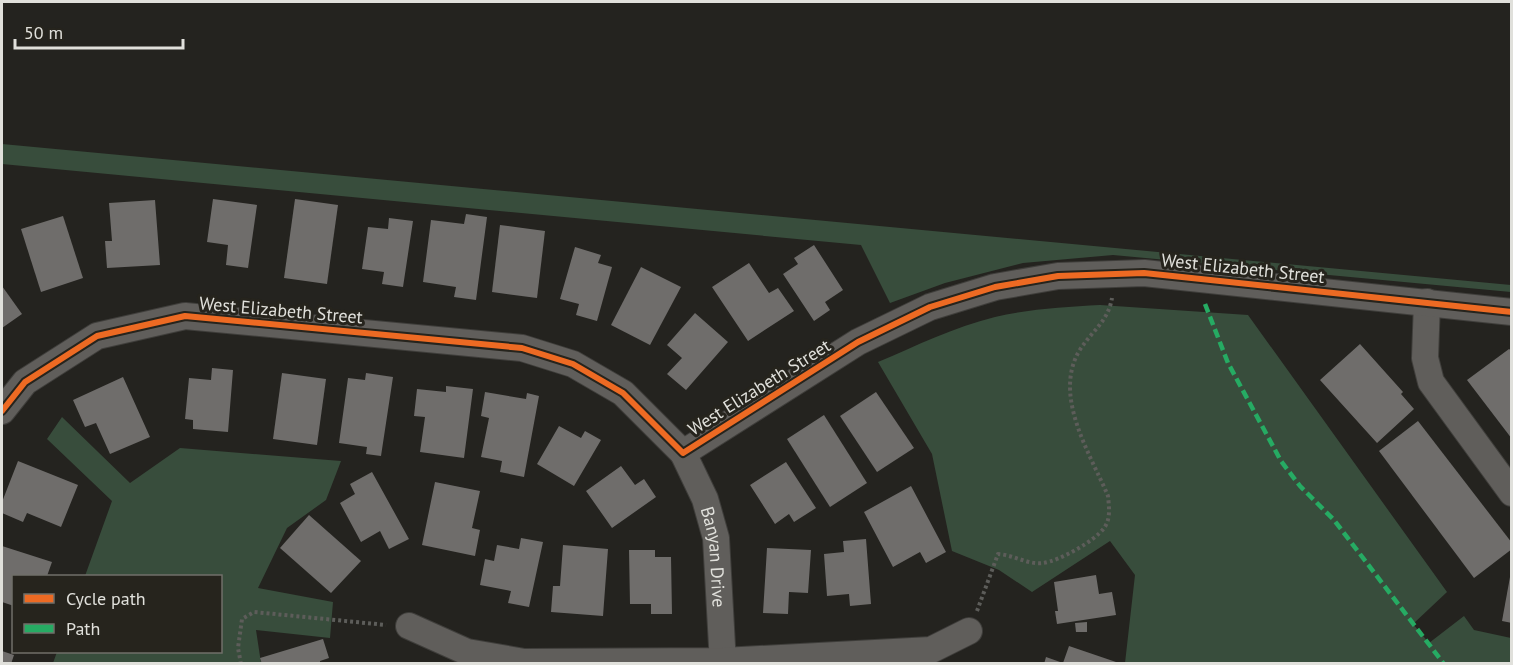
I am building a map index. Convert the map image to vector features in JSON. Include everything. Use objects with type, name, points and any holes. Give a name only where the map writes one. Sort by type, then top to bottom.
[{"type":"street","name":"West Elizabeth Street","points":[[2,411],[25,382],[97,336],[185,316],[522,348],[573,364],[623,393],[683,453],[858,342],[930,307],[995,287],[1058,276],[1114,273],[1512,312]]},
{"type":"street","points":[[1427,302],[1425,358],[1431,381],[1512,493]]},
{"type":"street","name":"Banyan Drive","points":[[683,453],[705,499],[716,538],[723,662]]},
{"type":"street","points":[[409,626],[467,652],[524,662],[723,662],[931,650],[969,631]]},
{"type":"path","points":[[969,631],[998,554],[1011,555],[1028,562],[1043,563],[1064,557],[1104,529],[1110,513],[1108,496],[1070,401],[1070,371],[1081,348],[1110,312],[1114,273]]},
{"type":"path","points":[[241,663],[238,648],[242,619],[254,612],[409,626]]},
{"type":"green space","points":[[2,144],[1511,285],[1511,292],[1113,255],[1023,263],[945,283],[890,303],[861,245],[2,164]]},
{"type":"green space","points":[[1100,305],[1248,315],[1447,592],[1413,624],[1429,643],[1464,616],[1474,630],[1511,638],[1511,663],[1125,663],[1135,575],[1110,541],[1032,592],[999,570],[952,551],[932,454],[878,362],[950,331],[995,317],[1034,310]]},
{"type":"green space","points":[[62,417],[130,483],[180,448],[341,461],[326,500],[287,528],[258,588],[333,602],[330,638],[256,630],[261,663],[53,663],[57,653],[222,653],[222,575],[85,575],[112,501],[47,439]]},
{"type":"building","points":[[213,199],[257,205],[248,268],[226,265],[228,245],[207,242]]},
{"type":"building","points":[[295,199],[338,205],[327,284],[284,278]]},
{"type":"building","points":[[155,200],[160,265],[107,268],[105,241],[112,241],[109,203]]},
{"type":"building","points":[[466,214],[487,217],[476,300],[454,297],[456,287],[423,282],[431,220],[464,224]]},
{"type":"building","points":[[63,216],[83,278],[41,292],[21,229]]},
{"type":"building","points":[[389,218],[413,221],[403,287],[382,284],[384,272],[362,269],[368,227],[388,229]]},
{"type":"building","points":[[500,225],[545,231],[537,298],[492,292]]},
{"type":"building","points":[[814,245],[843,290],[825,302],[830,310],[814,321],[783,274],[798,264],[794,258]]},
{"type":"building","points":[[575,247],[601,255],[598,263],[612,267],[597,321],[576,315],[579,304],[560,299]]},
{"type":"building","points":[[749,263],[769,293],[778,288],[794,311],[748,341],[712,287]]},
{"type":"building","points":[[641,267],[681,287],[650,345],[611,325]]},
{"type":"building","points":[[2,286],[22,314],[2,328]]},
{"type":"building","points":[[695,313],[728,342],[686,390],[667,374],[682,358],[667,345]]},
{"type":"building","points":[[1360,344],[1403,392],[1401,394],[1414,409],[1377,443],[1320,380]]},
{"type":"building","points":[[1509,349],[1512,351],[1512,439],[1467,380]]},
{"type":"building","points":[[212,368],[233,370],[228,432],[193,429],[193,420],[185,419],[189,378],[211,380]]},
{"type":"building","points":[[282,373],[326,379],[317,445],[273,439]]},
{"type":"building","points":[[366,373],[393,377],[381,456],[366,454],[367,447],[339,443],[348,378],[365,380]]},
{"type":"building","points":[[123,377],[150,437],[110,454],[96,423],[85,427],[73,400]]},
{"type":"building","points":[[446,386],[473,389],[464,458],[420,452],[425,417],[414,416],[417,389],[446,392]]},
{"type":"building","points":[[485,392],[526,399],[527,393],[539,396],[524,477],[500,472],[502,461],[481,457],[489,418],[481,416]]},
{"type":"building","points":[[876,392],[914,448],[877,472],[840,416]]},
{"type":"building","points":[[824,415],[867,483],[830,507],[787,439]]},
{"type":"building","points":[[1418,421],[1512,543],[1512,549],[1474,578],[1379,451]]},
{"type":"building","points":[[559,426],[581,438],[585,431],[601,440],[574,486],[537,464]]},
{"type":"building","points":[[18,461],[78,485],[61,527],[27,513],[23,522],[2,513],[2,502]]},
{"type":"building","points":[[786,462],[816,508],[794,522],[789,514],[775,524],[750,485]]},
{"type":"building","points":[[621,466],[635,485],[644,479],[656,497],[612,528],[586,491]]},
{"type":"building","points":[[372,472],[409,539],[389,549],[380,531],[361,542],[340,503],[355,494],[350,484]]},
{"type":"building","points":[[435,482],[480,491],[472,528],[480,530],[475,556],[422,545]]},
{"type":"building","points":[[911,486],[946,552],[926,563],[920,552],[893,567],[864,512]]},
{"type":"building","points":[[309,515],[361,561],[331,593],[280,548]]},
{"type":"building","points":[[521,538],[543,542],[529,607],[508,603],[511,591],[480,585],[485,559],[494,561],[497,545],[519,549]]},
{"type":"building","points":[[866,539],[871,604],[850,606],[849,594],[827,596],[824,554],[844,552],[843,541]]},
{"type":"building","points":[[563,545],[608,549],[603,616],[551,612],[553,586],[560,586]]},
{"type":"building","points":[[2,546],[52,562],[47,575],[12,575],[12,605],[2,602]]},
{"type":"building","points":[[767,548],[811,550],[808,593],[789,592],[788,614],[763,613]]},
{"type":"building","points":[[629,550],[655,550],[655,557],[671,557],[672,614],[651,614],[651,604],[630,604]]},
{"type":"building","points":[[1096,575],[1099,594],[1112,592],[1116,615],[1057,624],[1055,611],[1058,611],[1054,582]]},
{"type":"building","points":[[1510,577],[1512,577],[1512,623],[1502,621]]},
{"type":"building","points":[[1087,622],[1087,632],[1076,632],[1075,623]]},
{"type":"building","points":[[323,639],[329,658],[320,661],[320,664],[262,664],[260,658]]},
{"type":"building","points":[[1069,646],[1116,662],[1115,664],[1044,664],[1046,657],[1063,663]]},
{"type":"building","points":[[2,651],[14,655],[11,664],[2,664]]},
{"type":"marked path","points":[[1205,304],[1228,363],[1281,461],[1300,486],[1334,520],[1444,664]]},
{"type":"cycle path","points":[[2,411],[25,382],[97,336],[185,316],[522,348],[573,364],[623,393],[683,453],[858,342],[930,307],[995,287],[1058,276],[1144,273],[1512,312]]}]
